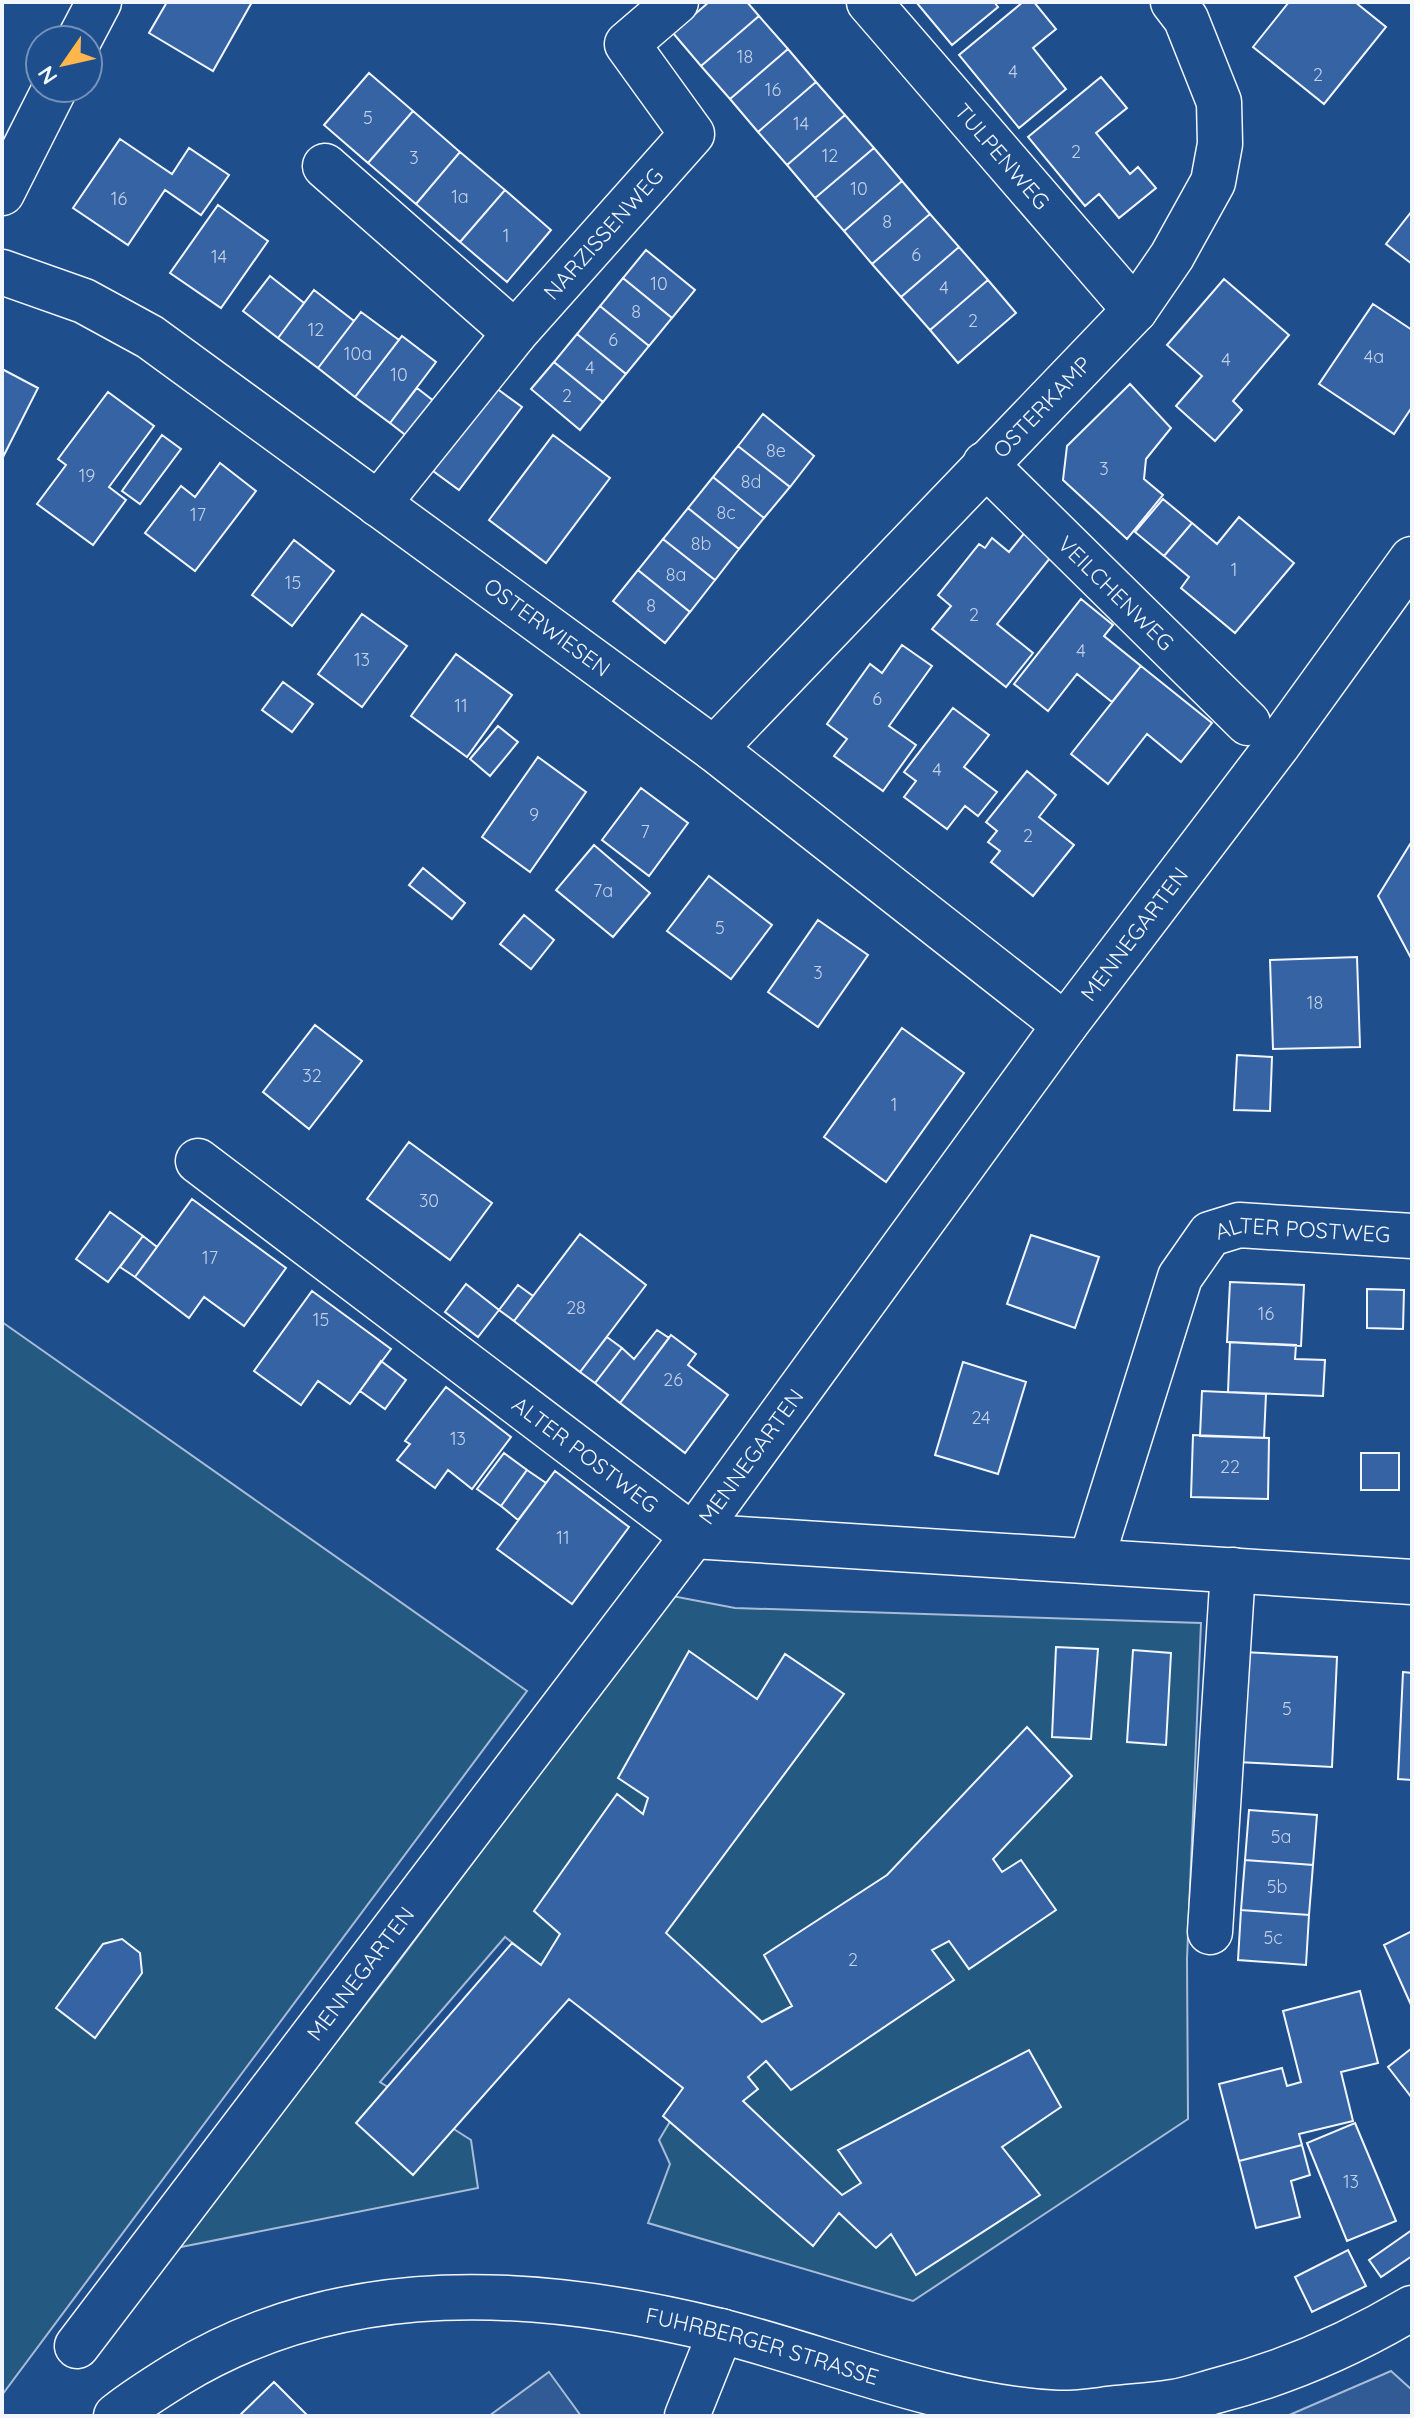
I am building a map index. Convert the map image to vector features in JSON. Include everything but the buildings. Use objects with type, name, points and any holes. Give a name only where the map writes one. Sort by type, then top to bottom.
[{"type":"street","points":[[87,24],[99,2]]},
{"type":"street","name":"NARZISSENWEG","points":[[378,504],[515,333],[692,134],[627,44],[676,2]]},
{"type":"street","name":"TULPENWEG","points":[[869,2],[1135,310]]},
{"type":"street","name":"OSTERKAMP","points":[[714,749],[1135,310],[1172,256],[1213,182],[1220,144],[1219,102],[1187,8]]},
{"type":"street","points":[[2,193],[47,104]]},
{"type":"street","points":[[325,166],[515,333]]},
{"type":"street","name":"OSTERWIESEN","points":[[2,272],[84,301],[150,337],[714,749],[1065,1025]]},
{"type":"street","name":"VEILCHENWEG","points":[[985,464],[1248,723]]},
{"type":"street","name":"MENNEGARTEN","points":[[77,2346],[693,1536],[1065,1025],[1277,746],[1412,559]]},
{"type":"street","name":"ALTER POSTWEG","points":[[198,1161],[693,1536]]},
{"type":"street","name":"ALTER POSTWEG","points":[[1091,1561],[1180,1277],[1210,1234],[1239,1225],[1412,1236]]},
{"type":"street","points":[[693,1536],[1412,1582]]},
{"type":"street","points":[[1210,1932],[1233,1570]]},
{"type":"street","name":"FUHRBERGER STRASSE","points":[[116,2416],[133,2401],[214,2352],[262,2331],[324,2312],[417,2298],[497,2297],[587,2304],[721,2331],[818,2361],[975,2403],[1059,2413],[1176,2409],[1271,2377],[1361,2338],[1412,2308]]},
{"type":"street","points":[[687,2416],[721,2331]]},
{"type":"shaded area","points":[[2,1322],[527,1691],[2,2395]]},
{"type":"shaded area","points":[[672,1596],[735,1608],[1201,1623],[1187,1959],[1188,2119],[913,2301],[648,2223],[670,2164],[659,2140],[692,2085],[505,1937],[380,2082],[471,2140],[478,2188],[176,2248],[391,1972]]},
{"type":"shaded area","points":[[1391,2371],[1412,2390],[1412,2416],[1287,2416]]},
{"type":"shaded area","points":[[549,2372],[581,2416],[489,2416]]}]
